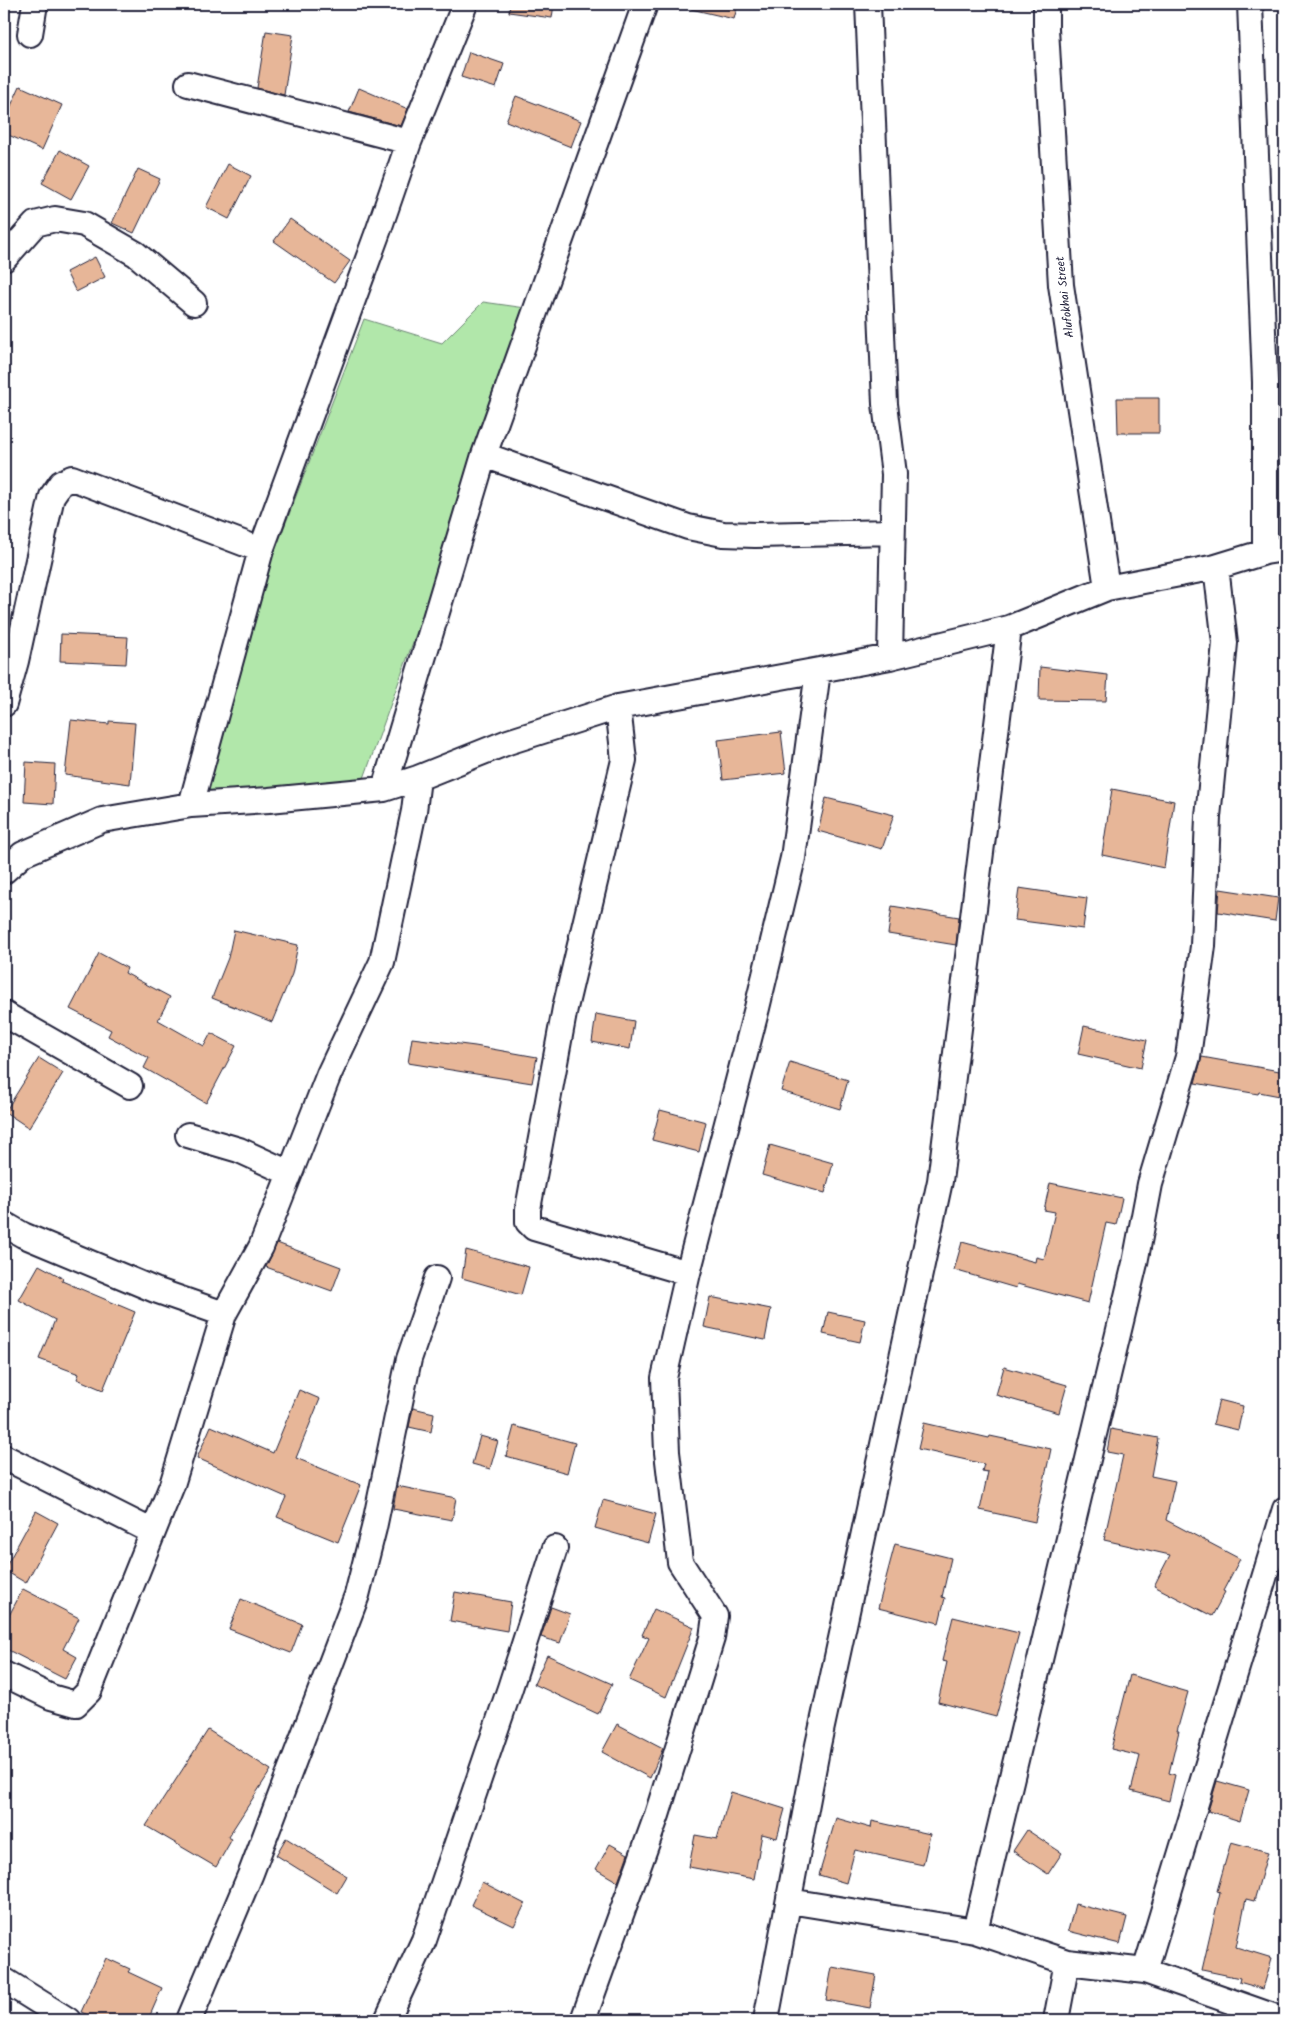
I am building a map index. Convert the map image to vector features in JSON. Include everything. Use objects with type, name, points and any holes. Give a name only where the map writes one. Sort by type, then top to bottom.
[{"type":"street","points":[[30,34],[35,4]]},
{"type":"street","points":[[191,805],[261,550],[410,142],[465,4]]},
{"type":"street","points":[[384,790],[484,456],[645,4]]},
{"type":"street","points":[[868,4],[885,404],[894,474],[890,657]]},
{"type":"street","name":"Alufokhai Street","points":[[1046,4],[1046,39],[1061,285],[1107,588]]},
{"type":"street","points":[[4,871],[23,854],[102,820],[191,805],[384,790],[508,742],[618,707],[890,657],[1009,628],[1107,588],[1216,567],[1275,550],[1265,382],[1250,4]]},
{"type":"street","points":[[188,84],[410,142]]},
{"type":"street","points":[[4,259],[35,224],[55,219],[84,224],[136,254],[194,302]]},
{"type":"street","points":[[484,456],[688,527],[723,534],[892,532]]},
{"type":"street","points":[[4,704],[16,661],[52,496],[61,483],[72,478],[261,550]]},
{"type":"street","points":[[975,1931],[1135,1263],[1150,1184],[1188,1057],[1203,946],[1208,817],[1225,643],[1216,567]]},
{"type":"street","points":[[766,2020],[818,1745],[940,1181],[1009,628]]},
{"type":"street","points":[[583,2020],[657,1815],[712,1638],[715,1616],[680,1562],[667,1452],[664,1378],[688,1273],[757,1008],[793,858],[818,671]]},
{"type":"street","points":[[618,707],[624,760],[565,1008],[528,1209],[528,1222],[534,1228],[688,1273]]},
{"type":"street","points":[[4,1674],[51,1698],[76,1704],[89,1691],[172,1485],[224,1314],[261,1247],[329,1074],[382,962],[414,811],[418,778]]},
{"type":"street","points":[[4,1014],[130,1086]]},
{"type":"street","points":[[188,1135],[239,1150],[289,1173]]},
{"type":"street","points":[[4,1224],[23,1235],[155,1290],[224,1314]]},
{"type":"street","points":[[189,2020],[251,1873],[358,1595],[409,1359],[437,1278]]},
{"type":"street","points":[[4,1457],[153,1532]]},
{"type":"street","points":[[1145,1971],[1285,1509]]},
{"type":"street","points":[[387,2020],[424,1940],[510,1688],[555,1548]]},
{"type":"street","points":[[789,1901],[975,1931],[1067,1962],[1145,1971],[1284,2020]]},
{"type":"street","points":[[1056,2020],[1067,1962]]},
{"type":"street","points":[[4,1980],[68,2020]]},
{"type":"green space","points":[[483,302],[533,309],[363,781],[176,809],[364,319],[442,343]]},
{"type":"building","points":[[510,4],[554,4],[552,18],[509,12]]},
{"type":"building","points":[[692,4],[738,4],[734,19],[691,9]]},
{"type":"building","points":[[266,31],[293,35],[284,95],[257,88]]},
{"type":"building","points":[[469,52],[504,64],[496,88],[461,77]]},
{"type":"building","points":[[20,86],[62,105],[42,150],[4,133],[4,121]]},
{"type":"building","points":[[359,88],[408,109],[401,126],[349,112]]},
{"type":"building","points":[[516,96],[581,121],[571,147],[506,121]]},
{"type":"building","points":[[60,150],[89,166],[71,199],[42,183]]},
{"type":"building","points":[[228,164],[251,176],[229,219],[206,207]]},
{"type":"building","points":[[138,169],[160,179],[134,233],[112,223]]},
{"type":"building","points":[[290,219],[350,261],[334,283],[274,241]]},
{"type":"building","points":[[95,257],[105,277],[76,292],[66,272]]},
{"type":"building","points":[[1117,398],[1159,398],[1159,433],[1118,433]]},
{"type":"building","points":[[61,634],[128,637],[126,664],[60,661]]},
{"type":"building","points":[[1040,667],[1108,675],[1106,701],[1039,700]]},
{"type":"building","points":[[71,720],[109,724],[109,721],[135,723],[130,784],[65,775]]},
{"type":"building","points":[[781,732],[786,773],[723,780],[718,740]]},
{"type":"building","points":[[26,762],[55,764],[53,804],[24,802]]},
{"type":"building","points":[[1112,789],[1174,801],[1164,868],[1102,855]]},
{"type":"building","points":[[826,798],[894,815],[882,849],[818,831]]},
{"type":"building","points":[[1019,888],[1087,898],[1083,929],[1015,920]]},
{"type":"building","points":[[1220,889],[1278,898],[1275,921],[1218,912]]},
{"type":"building","points":[[892,906],[959,917],[956,945],[888,934]]},
{"type":"building","points":[[234,930],[298,945],[292,974],[272,1022],[212,998],[228,958]]},
{"type":"building","points":[[99,953],[127,968],[125,973],[170,997],[158,1020],[204,1046],[211,1033],[236,1046],[206,1103],[144,1068],[149,1058],[108,1036],[111,1030],[70,1009]]},
{"type":"building","points":[[596,1014],[634,1021],[630,1049],[592,1042]]},
{"type":"building","points":[[1084,1026],[1147,1040],[1141,1068],[1078,1054]]},
{"type":"building","points":[[412,1038],[475,1046],[537,1057],[532,1083],[408,1063]]},
{"type":"building","points":[[1202,1057],[1285,1072],[1285,1097],[1195,1083]]},
{"type":"building","points":[[39,1058],[63,1073],[29,1128],[5,1112]]},
{"type":"building","points":[[790,1062],[848,1080],[840,1109],[781,1091]]},
{"type":"building","points":[[660,1110],[706,1122],[699,1152],[652,1140]]},
{"type":"building","points":[[770,1145],[833,1163],[825,1193],[762,1175]]},
{"type":"building","points":[[1050,1183],[1122,1198],[1116,1225],[1106,1223],[1088,1303],[1017,1284],[1016,1288],[954,1270],[962,1242],[1035,1262],[1036,1257],[1044,1259],[1055,1212],[1044,1210]]},
{"type":"building","points":[[277,1243],[341,1267],[332,1291],[266,1267]]},
{"type":"building","points":[[466,1250],[529,1267],[521,1295],[462,1278]]},
{"type":"building","points":[[39,1265],[63,1278],[62,1281],[135,1312],[103,1390],[77,1379],[79,1374],[39,1359],[55,1320],[19,1300]]},
{"type":"building","points":[[710,1297],[771,1309],[765,1340],[704,1327]]},
{"type":"building","points":[[828,1312],[865,1320],[860,1342],[823,1334]]},
{"type":"building","points":[[1004,1367],[1067,1385],[1059,1413],[996,1395]]},
{"type":"building","points":[[299,1390],[320,1399],[296,1458],[361,1485],[338,1542],[277,1517],[286,1497],[197,1458],[211,1426],[273,1453]]},
{"type":"building","points":[[1219,1400],[1243,1406],[1238,1430],[1213,1424]]},
{"type":"building","points":[[413,1408],[434,1413],[431,1432],[409,1427]]},
{"type":"building","points":[[924,1423],[989,1438],[990,1436],[1051,1449],[1035,1522],[980,1510],[988,1472],[982,1471],[984,1464],[918,1449]]},
{"type":"building","points":[[514,1426],[575,1443],[567,1473],[506,1456]]},
{"type":"building","points":[[1111,1429],[1158,1438],[1151,1476],[1175,1481],[1166,1520],[1240,1559],[1212,1616],[1154,1586],[1170,1555],[1104,1540],[1123,1455],[1107,1452]]},
{"type":"building","points":[[480,1436],[498,1441],[490,1469],[472,1464]]},
{"type":"building","points":[[397,1486],[456,1498],[452,1520],[393,1509]]},
{"type":"building","points":[[603,1500],[656,1514],[648,1543],[595,1528]]},
{"type":"building","points":[[36,1511],[58,1523],[26,1583],[4,1570]]},
{"type":"building","points":[[895,1544],[951,1558],[942,1597],[945,1598],[939,1623],[878,1608]]},
{"type":"building","points":[[23,1589],[79,1618],[63,1649],[77,1657],[65,1679],[4,1648],[4,1625]]},
{"type":"building","points":[[455,1592],[511,1602],[507,1631],[450,1621]]},
{"type":"building","points":[[241,1599],[302,1624],[291,1653],[229,1629]]},
{"type":"building","points":[[551,1607],[570,1614],[560,1643],[541,1637]]},
{"type":"building","points":[[654,1609],[694,1627],[666,1697],[629,1680],[649,1638],[642,1635]]},
{"type":"building","points":[[953,1617],[1019,1633],[996,1717],[938,1702],[947,1662],[942,1661]]},
{"type":"building","points":[[547,1655],[612,1684],[598,1714],[534,1684]]},
{"type":"building","points":[[1130,1675],[1188,1692],[1177,1731],[1179,1731],[1169,1773],[1175,1775],[1169,1801],[1131,1791],[1140,1756],[1111,1749]]},
{"type":"building","points":[[617,1724],[663,1748],[650,1778],[602,1752]]},
{"type":"building","points":[[208,1730],[271,1770],[228,1837],[232,1839],[216,1867],[146,1826]]},
{"type":"building","points":[[1217,1781],[1249,1790],[1240,1821],[1208,1811]]},
{"type":"building","points":[[731,1792],[785,1809],[777,1838],[762,1834],[754,1879],[689,1867],[695,1835],[717,1839]]},
{"type":"building","points":[[836,1818],[871,1828],[872,1821],[930,1834],[923,1865],[855,1850],[846,1883],[819,1875]]},
{"type":"building","points":[[1027,1830],[1062,1853],[1048,1874],[1013,1851]]},
{"type":"building","points":[[286,1838],[347,1876],[337,1893],[276,1855]]},
{"type":"building","points":[[1231,1842],[1268,1852],[1254,1901],[1246,1899],[1236,1947],[1272,1958],[1263,1989],[1239,1982],[1240,1978],[1202,1970],[1220,1892],[1217,1891]]},
{"type":"building","points":[[610,1844],[628,1854],[618,1882],[596,1869]]},
{"type":"building","points":[[482,1882],[525,1904],[514,1926],[471,1905]]},
{"type":"building","points":[[1075,1904],[1127,1917],[1120,1944],[1068,1931]]},
{"type":"building","points":[[106,1958],[130,1969],[128,1972],[162,1988],[148,2020],[99,2020],[81,2012]]},
{"type":"building","points":[[832,1967],[876,1975],[870,2008],[826,2000]]}]
